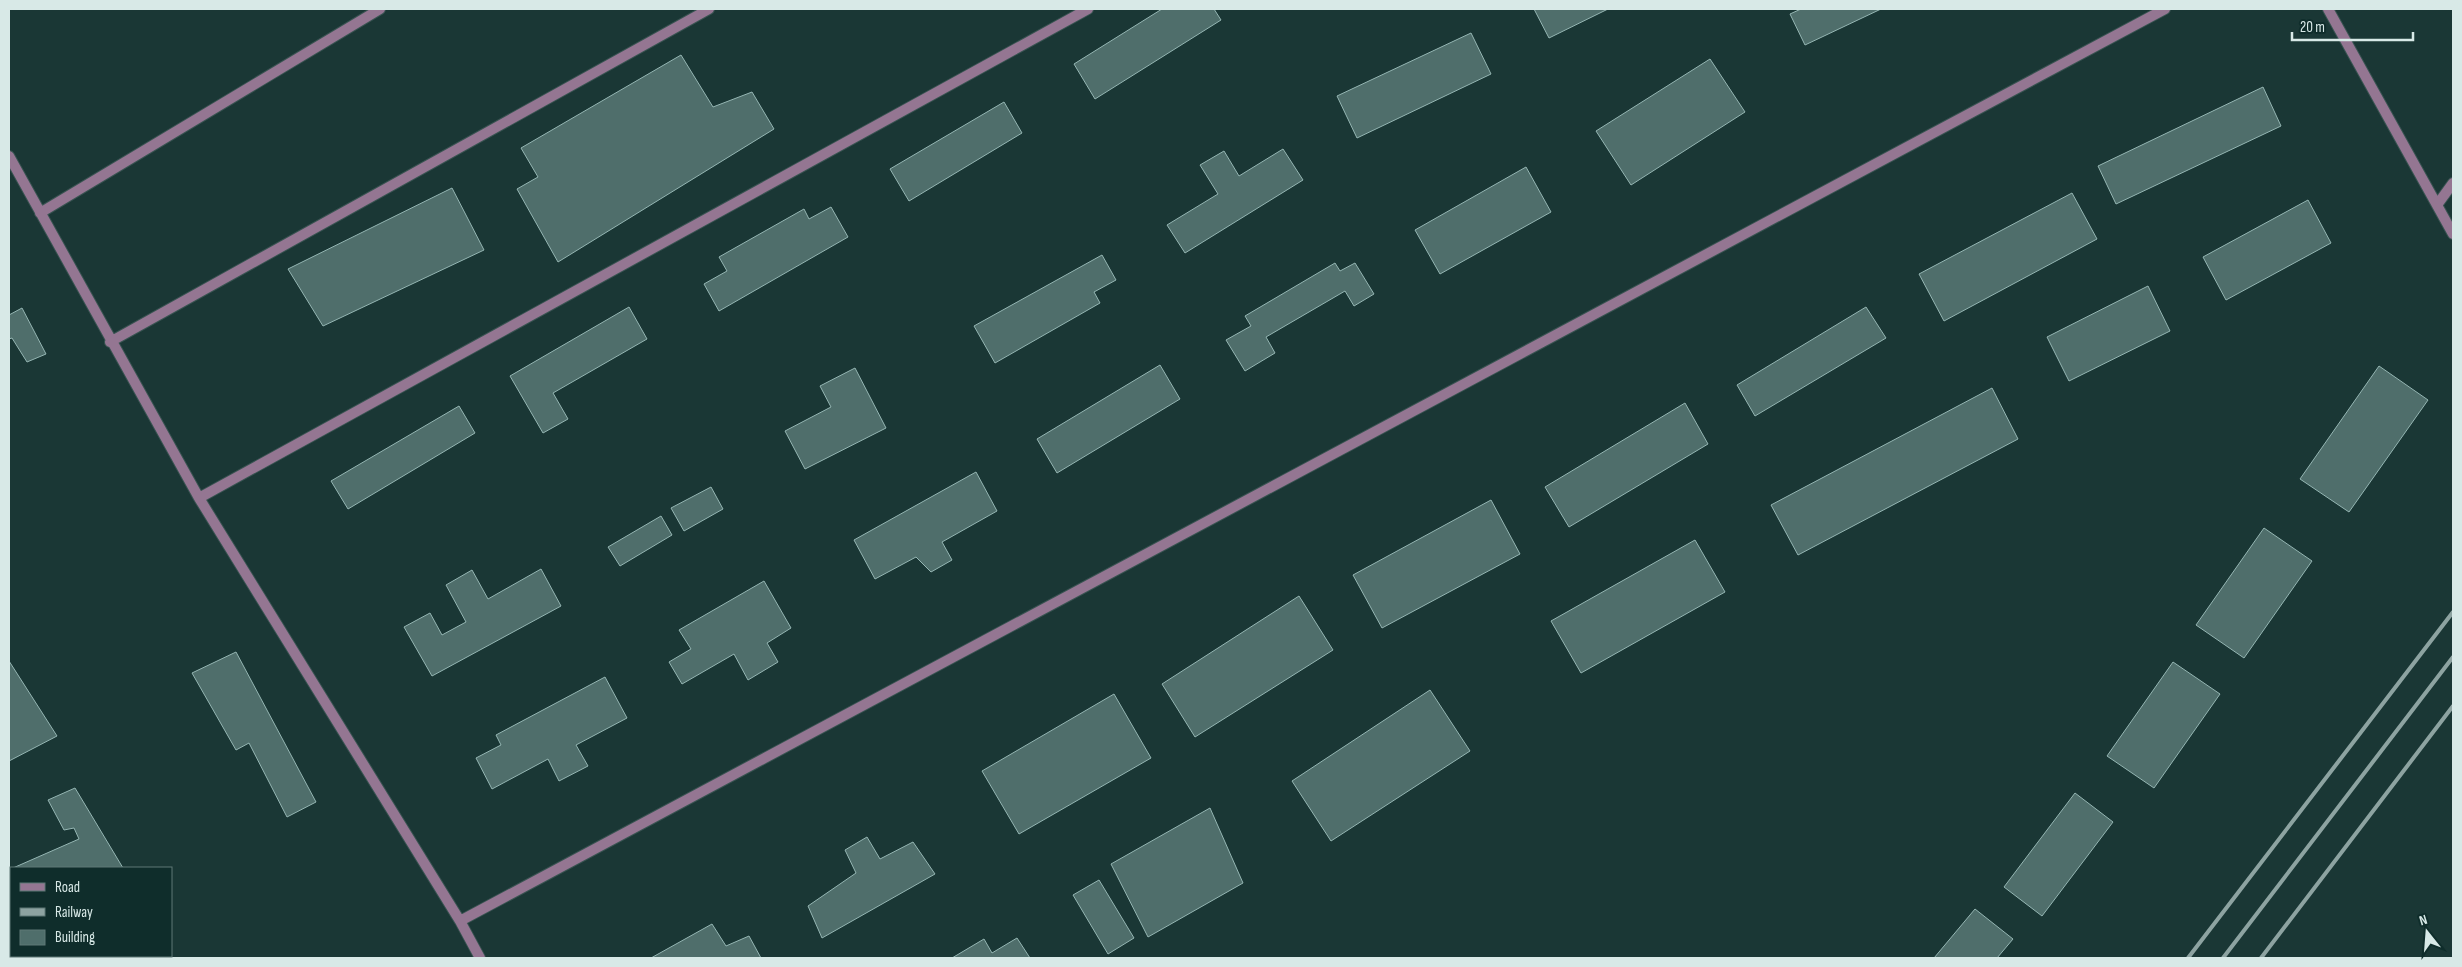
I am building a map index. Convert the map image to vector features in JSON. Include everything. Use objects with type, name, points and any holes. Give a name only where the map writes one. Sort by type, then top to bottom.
[{"type":"street","points":[[40,213],[380,9]]},
{"type":"street","points":[[110,342],[709,9]]},
{"type":"street","points":[[199,498],[1088,9]]},
{"type":"street","points":[[460,921],[2165,9]]},
{"type":"street","points":[[2328,9],[2453,234]]},
{"type":"street","points":[[9,156],[110,342],[199,498],[460,921],[480,958]]},
{"type":"street","points":[[2437,205],[2453,183]]},
{"type":"building","points":[[1162,9],[1214,9],[1221,20],[1095,99],[1074,64]]},
{"type":"building","points":[[1534,9],[1608,9],[1549,38]]},
{"type":"building","points":[[1801,9],[1881,9],[1805,45],[1790,14]]},
{"type":"building","points":[[1471,33],[1491,74],[1357,138],[1337,96]]},
{"type":"building","points":[[681,55],[713,107],[752,92],[774,129],[558,262],[517,189],[538,177],[521,148]]},
{"type":"building","points":[[1710,59],[1745,112],[1631,185],[1596,131]]},
{"type":"building","points":[[2263,87],[2281,126],[2116,204],[2098,166]]},
{"type":"building","points":[[1004,102],[1022,133],[909,201],[890,169]]},
{"type":"building","points":[[1283,149],[1303,180],[1185,253],[1167,225],[1218,194],[1200,165],[1224,151],[1239,176]]},
{"type":"building","points":[[1526,167],[1551,212],[1440,274],[1415,230]]},
{"type":"building","points":[[452,188],[484,250],[323,326],[288,269]]},
{"type":"building","points":[[2072,193],[2097,239],[1944,321],[1919,274]]},
{"type":"building","points":[[2308,200],[2331,243],[2226,300],[2203,257]]},
{"type":"building","points":[[831,207],[848,237],[719,311],[704,284],[727,271],[719,257],[804,209],[809,219]]},
{"type":"building","points":[[1102,255],[1116,280],[1094,292],[1100,303],[995,363],[974,326]]},
{"type":"building","points":[[1335,263],[1340,271],[1355,263],[1374,294],[1354,306],[1345,291],[1266,337],[1275,353],[1245,371],[1226,340],[1251,326],[1245,316]]},
{"type":"building","points":[[2148,286],[2170,331],[2069,381],[2047,337]]},
{"type":"building","points":[[629,307],[647,339],[553,393],[568,419],[543,433],[510,376]]},
{"type":"building","points":[[1866,307],[1886,338],[1755,416],[1737,385]]},
{"type":"building","points":[[22,308],[46,354],[27,362],[12,338],[9,339],[9,315]]},
{"type":"building","points":[[1160,365],[1180,399],[1057,473],[1037,439]]},
{"type":"building","points":[[2379,366],[2428,400],[2349,512],[2300,479]]},
{"type":"building","points":[[855,368],[886,428],[805,469],[785,431],[831,407],[820,386]]},
{"type":"building","points":[[1992,388],[2018,439],[1798,555],[1771,505]]},
{"type":"building","points":[[1685,403],[1708,444],[1569,527],[1545,487]]},
{"type":"building","points":[[459,406],[475,433],[348,509],[331,481]]},
{"type":"building","points":[[976,472],[997,511],[942,542],[952,560],[931,572],[916,557],[875,579],[854,540]]},
{"type":"building","points":[[711,487],[723,509],[684,531],[671,508]]},
{"type":"building","points":[[1491,500],[1520,554],[1382,628],[1353,575]]},
{"type":"building","points":[[661,516],[672,535],[620,566],[608,547]]},
{"type":"building","points":[[2264,528],[2312,561],[2244,658],[2196,625]]},
{"type":"building","points":[[1695,540],[1725,592],[1581,673],[1551,621]]},
{"type":"building","points":[[541,569],[561,606],[432,676],[404,627],[430,613],[442,635],[466,622],[446,585],[472,570],[488,599]]},
{"type":"building","points":[[764,581],[791,628],[767,643],[778,662],[748,680],[734,654],[682,684],[669,662],[691,649],[679,630]]},
{"type":"building","points":[[1299,596],[1333,650],[1195,737],[1162,684]]},
{"type":"building","points":[[236,652],[316,802],[287,817],[249,743],[236,750],[192,673]]},
{"type":"building","points":[[9,661],[57,736],[9,761]]},
{"type":"building","points":[[2173,662],[2220,694],[2154,788],[2107,756]]},
{"type":"building","points":[[605,677],[627,718],[576,745],[588,766],[559,781],[548,759],[492,789],[476,758],[501,745],[496,735]]},
{"type":"building","points":[[1430,690],[1470,751],[1331,841],[1292,781]]},
{"type":"building","points":[[1114,694],[1151,758],[1019,834],[982,771]]},
{"type":"building","points":[[75,788],[122,867],[15,867],[79,839],[74,828],[64,830],[48,800]]},
{"type":"building","points":[[2075,793],[2113,822],[2042,916],[2004,887]]},
{"type":"building","points":[[1210,808],[1243,883],[1148,937],[1111,864]]},
{"type":"building","points":[[867,837],[880,859],[913,842],[935,874],[822,938],[808,906],[856,873],[845,850]]},
{"type":"building","points":[[9,870],[10,957],[64,957],[9,958]]},
{"type":"building","points":[[1099,880],[1134,938],[1108,954],[1073,895]]},
{"type":"building","points":[[1975,909],[2013,939],[1997,958],[1934,958]]},
{"type":"building","points":[[712,924],[726,946],[749,936],[761,958],[651,958]]},
{"type":"building","points":[[1017,938],[1030,958],[952,958],[984,939],[992,953]]},
{"type":"railway","points":[[2188,958],[2453,612]]},
{"type":"railway","points":[[2223,958],[2453,657]]},
{"type":"railway","points":[[2261,958],[2453,706]]}]
